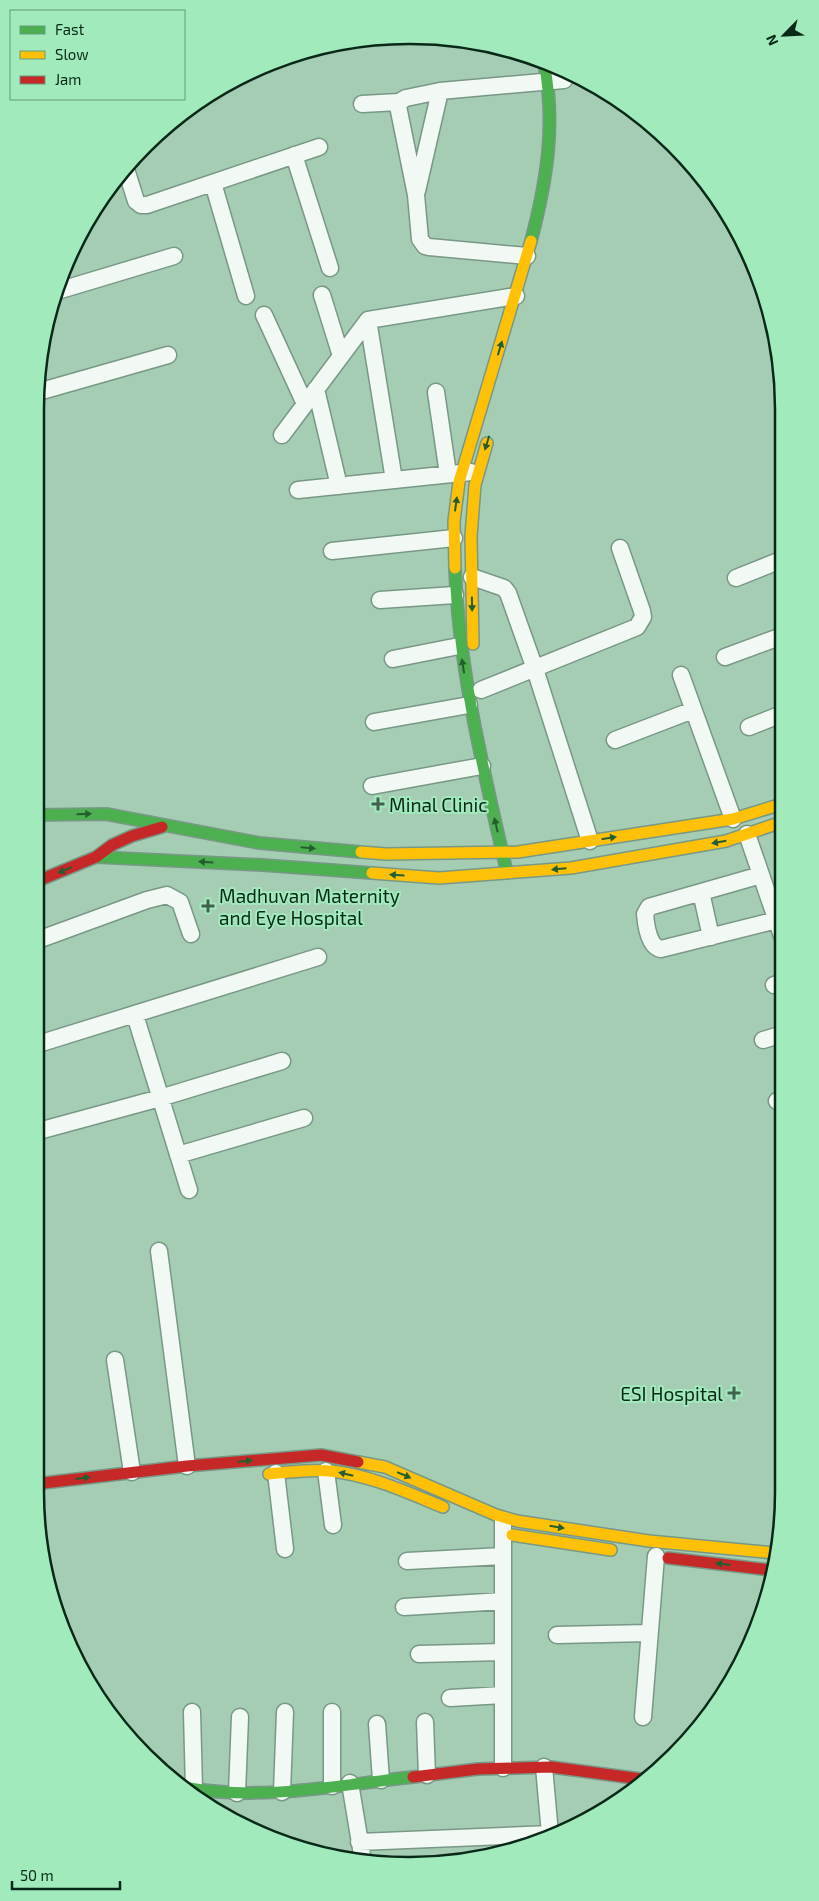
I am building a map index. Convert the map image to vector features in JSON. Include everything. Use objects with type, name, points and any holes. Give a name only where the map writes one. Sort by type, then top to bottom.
[{"type":"street","points":[[362,104],[399,102],[406,98],[440,91],[560,81],[538,219],[516,296],[454,474]]},
{"type":"street","points":[[416,195],[440,91]]},
{"type":"street","points":[[399,102],[398,106],[416,195],[420,239],[425,246],[527,256]]},
{"type":"street","points":[[129,175],[136,201],[141,205],[147,205],[319,146]]},
{"type":"street","points":[[294,155],[330,268]]},
{"type":"street","points":[[213,182],[246,296]]},
{"type":"street","points":[[64,289],[174,256]]},
{"type":"street","points":[[322,295],[341,356]]},
{"type":"street","points":[[282,436],[368,320],[516,296]]},
{"type":"street","points":[[264,315],[305,404]]},
{"type":"street","points":[[368,320],[394,480]]},
{"type":"street","points":[[45,390],[168,355]]},
{"type":"street","points":[[316,389],[339,486]]},
{"type":"street","points":[[436,392],[454,474],[455,595],[460,646],[478,694],[482,766],[507,873]]},
{"type":"street","points":[[476,664],[473,636],[471,536],[475,485],[489,434]]},
{"type":"street","points":[[298,490],[478,471]]},
{"type":"street","points":[[332,551],[454,538]]},
{"type":"street","points":[[374,722],[478,694],[637,627],[641,622],[642,611],[620,548]]},
{"type":"street","points":[[736,578],[775,562]]},
{"type":"street","points":[[472,577],[506,590],[535,669],[590,841]]},
{"type":"street","points":[[380,600],[455,595]]},
{"type":"street","points":[[725,657],[775,639]]},
{"type":"street","points":[[393,659],[460,646]]},
{"type":"street","points":[[681,675],[733,819]]},
{"type":"street","points":[[615,740],[693,710]]},
{"type":"street","points":[[749,727],[775,717]]},
{"type":"street","points":[[372,786],[482,766]]},
{"type":"street","points":[[44,815],[106,814],[264,844],[386,854],[502,852],[517,847],[590,841],[733,819],[775,806]]},
{"type":"street","points":[[96,857],[262,865],[429,878],[571,868],[726,841],[775,824]]},
{"type":"street","points":[[44,878],[96,857],[132,836],[166,826]]},
{"type":"street","points":[[747,834],[775,914]]},
{"type":"street","points":[[262,865],[264,844]]},
{"type":"street","points":[[517,847],[520,872]]},
{"type":"street","points":[[761,875],[649,907],[644,914],[652,944],[662,950],[775,921]]},
{"type":"street","points":[[701,892],[711,937]]},
{"type":"street","points":[[44,938],[168,894],[180,902],[190,934]]},
{"type":"street","points":[[44,1042],[318,957]]},
{"type":"street","points":[[135,1015],[189,1190]]},
{"type":"street","points":[[763,1040],[775,1036]]},
{"type":"street","points":[[44,1130],[160,1098],[282,1061]]},
{"type":"street","points":[[178,1155],[304,1118]]},
{"type":"street","points":[[159,1251],[187,1466]]},
{"type":"street","points":[[115,1360],[132,1472]]},
{"type":"street","points":[[44,1483],[311,1454],[331,1456],[394,1470],[500,1526],[551,1542],[627,1553]]},
{"type":"street","points":[[326,1471],[333,1525]]},
{"type":"street","points":[[285,1550],[268,1474],[326,1471],[376,1482],[454,1511]]},
{"type":"street","points":[[500,1526],[770,1553]]},
{"type":"street","points":[[500,1526],[503,1556],[503,1768]]},
{"type":"street","points":[[407,1562],[503,1556]]},
{"type":"street","points":[[643,1717],[651,1556],[767,1569]]},
{"type":"street","points":[[404,1607],[503,1601]]},
{"type":"street","points":[[556,1635],[648,1633]]},
{"type":"street","points":[[419,1654],[503,1652]]},
{"type":"street","points":[[450,1698],[503,1695]]},
{"type":"street","points":[[191,1785],[192,1712]]},
{"type":"street","points":[[282,1792],[285,1712]]},
{"type":"street","points":[[332,1712],[332,1786]]},
{"type":"street","points":[[237,1793],[240,1717]]},
{"type":"street","points":[[425,1722],[427,1775]]},
{"type":"street","points":[[378,1724],[381,1780]]},
{"type":"street","points":[[544,1767],[550,1829]]},
{"type":"street","points":[[198,1790],[217,1793],[265,1794],[350,1783],[503,1768],[544,1767],[636,1778]]},
{"type":"street","points":[[350,1783],[361,1854]]},
{"type":"street","points":[[359,1842],[535,1835]]},
{"type":"traffic: fast","points":[[531,241],[548,152],[549,108],[545,71]]},
{"type":"traffic: fast","points":[[455,568],[457,607],[467,684],[481,760],[507,873]]},
{"type":"traffic: fast","points":[[44,815],[106,814],[259,843],[361,852]]},
{"type":"traffic: fast","points":[[96,857],[262,865],[372,873]]},
{"type":"traffic: fast","points":[[197,1789],[217,1792],[273,1792],[413,1777]]},
{"type":"traffic: slow","points":[[455,568],[454,521],[459,482],[531,241]]},
{"type":"traffic: slow","points":[[473,644],[471,536],[475,485],[487,443]]},
{"type":"traffic: slow","points":[[361,852],[386,854],[518,852],[733,819],[775,806]]},
{"type":"traffic: slow","points":[[372,873],[439,878],[571,868],[726,841],[775,824]]},
{"type":"traffic: slow","points":[[358,1462],[385,1467],[496,1515],[517,1521],[649,1541],[770,1553]]},
{"type":"traffic: slow","points":[[269,1474],[315,1470],[345,1473],[388,1485],[443,1507]]},
{"type":"traffic: slow","points":[[512,1535],[611,1550]]},
{"type":"traffic: jam","points":[[44,878],[96,857],[112,845],[132,836],[162,827]]},
{"type":"traffic: jam","points":[[44,1483],[187,1466],[321,1455],[358,1462]]},
{"type":"traffic: jam","points":[[668,1558],[767,1569]]},
{"type":"traffic: jam","points":[[413,1777],[478,1769],[551,1767],[636,1778]]},
{"type":"place","name":"Minal Clinic","points":[[378,804]]},
{"type":"place","name":"Madhuvan Maternity and Eye Hospital","points":[[208,906]]},
{"type":"place","name":"ESI Hospital","points":[[734,1393]]}]
